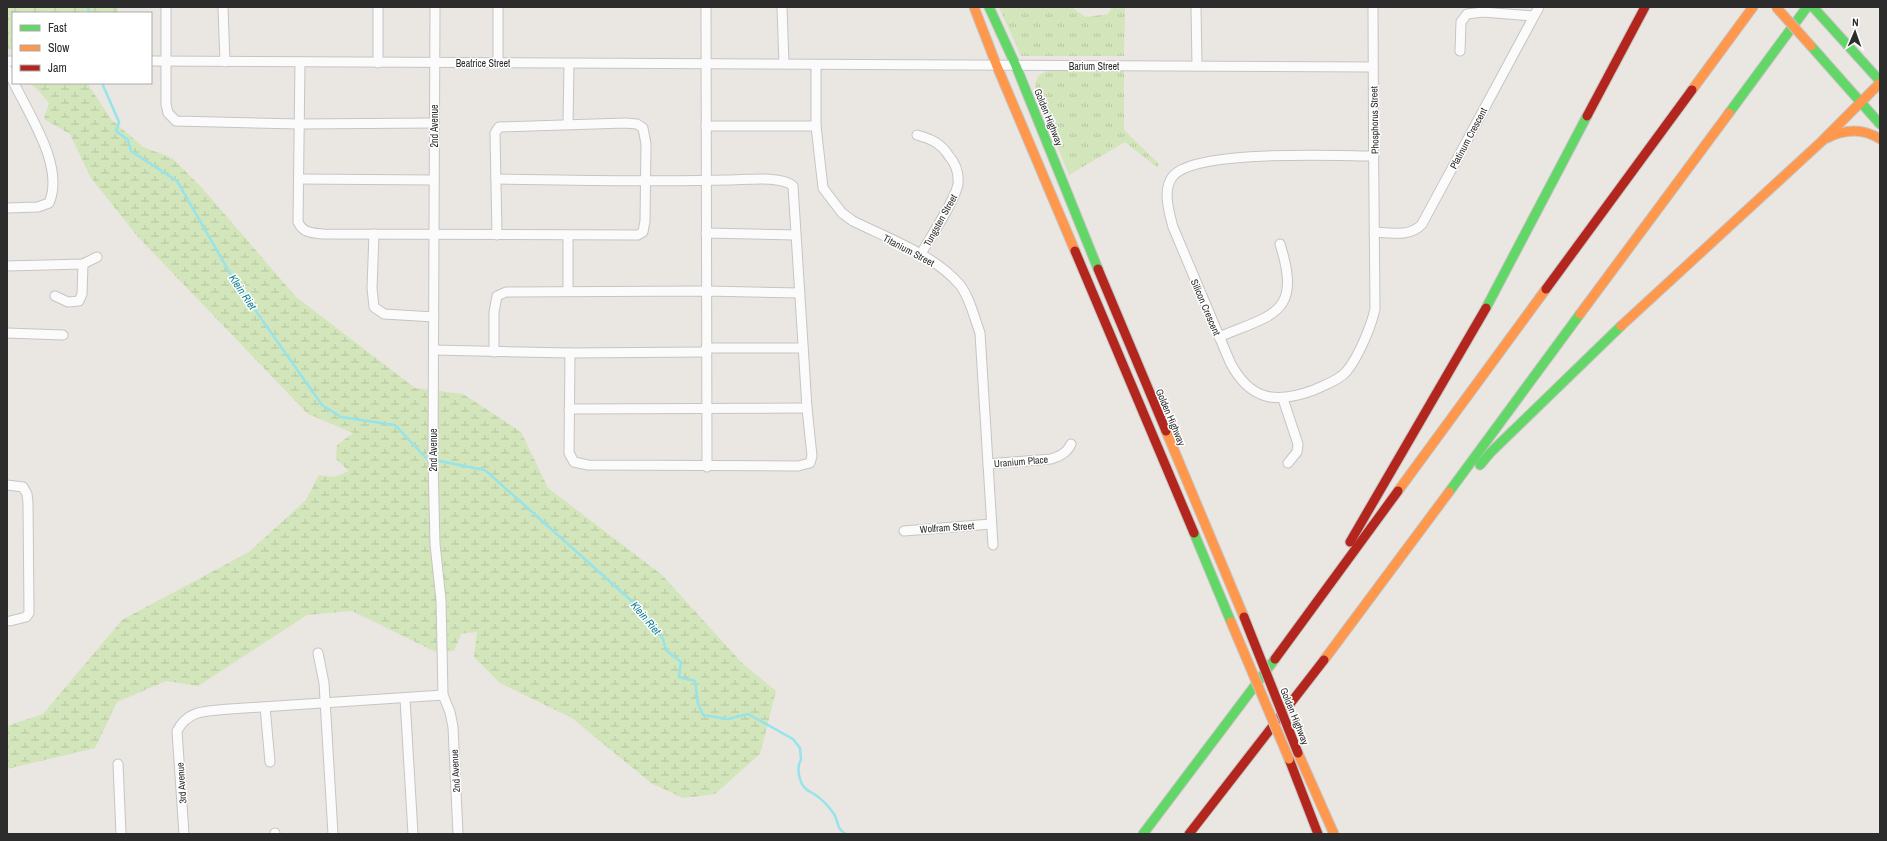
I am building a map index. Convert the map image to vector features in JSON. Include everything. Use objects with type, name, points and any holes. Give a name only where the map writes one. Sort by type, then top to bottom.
[{"type":"main road","points":[[974,7],[996,64],[1289,759],[1318,834]]},
{"type":"main road","name":"Golden Highway","points":[[989,7],[1016,66],[1120,324],[1244,617],[1298,753],[1334,834]]},
{"type":"main road","points":[[1304,620],[1472,334],[1645,7]]},
{"type":"main road","points":[[1143,834],[1304,620],[1753,7]]},
{"type":"main road","points":[[1776,7],[1880,124]]},
{"type":"main road","points":[[1189,834],[1311,678],[1342,634],[1807,7]]},
{"type":"main road","points":[[1342,634],[1490,453],[1641,306],[1821,142],[1880,82],[1814,7]]},
{"type":"main road","points":[[1821,142],[1835,134],[1851,130],[1864,132],[1880,139]]},
{"type":"street","points":[[166,7],[166,104],[168,113],[176,121],[299,124],[434,123]]},
{"type":"street","points":[[224,7],[226,62]]},
{"type":"street","points":[[378,7],[378,63]]},
{"type":"street","name":"2nd Avenue","points":[[435,7],[434,526],[441,586],[443,695],[450,712],[453,727],[458,834]]},
{"type":"street","points":[[498,7],[498,63]]},
{"type":"street","points":[[706,7],[707,467]]},
{"type":"street","points":[[782,7],[784,64]]},
{"type":"street","points":[[1196,7],[1197,66]]},
{"type":"street","name":"Phosphorus Street","points":[[1373,7],[1374,232]]},
{"type":"street","name":"Platinum Crescent","points":[[1374,232],[1409,232],[1415,230],[1422,224],[1539,7]]},
{"type":"street","points":[[1460,51],[1461,22],[1467,14],[1483,12],[1533,16]]},
{"type":"street","name":"Beatrice Street","points":[[152,62],[816,65]]},
{"type":"street","points":[[300,62],[298,217],[300,228],[308,232],[323,234],[568,237],[633,236],[641,234],[645,221],[646,180],[645,134],[640,125],[568,124],[499,127],[495,133],[497,235]]},
{"type":"street","points":[[568,124],[569,64]]},
{"type":"street","name":"Barium Street","points":[[816,65],[996,64],[1016,66],[1373,67]]},
{"type":"street","name":"Titanium Street","points":[[816,65],[816,126],[823,188],[832,202],[842,213],[936,263],[960,285],[970,305],[980,333],[991,524],[994,546]]},
{"type":"street","points":[[7,69],[12,80]]},
{"type":"street","points":[[7,208],[38,207],[49,203],[53,190],[47,151],[14,84]]},
{"type":"street","points":[[706,126],[816,126]]},
{"type":"street","name":"Tungsten Street","points":[[917,135],[932,139],[944,148],[956,164],[958,177],[955,194],[921,254]]},
{"type":"street","name":"Silicon Crescent","points":[[1374,156],[1248,157],[1210,160],[1179,170],[1174,176],[1168,191],[1168,207],[1173,227],[1219,337],[1237,375],[1243,383],[1256,393],[1284,399],[1297,396],[1335,380],[1346,372],[1354,358],[1373,320],[1375,309],[1374,232]]},
{"type":"street","points":[[299,179],[434,180]]},
{"type":"street","points":[[496,179],[706,181],[778,180],[790,183],[794,190],[795,235],[807,408],[812,456],[810,462],[806,465],[707,467],[580,464],[574,462],[569,453],[570,352]]},
{"type":"street","points":[[706,233],[795,235]]},
{"type":"street","points":[[374,234],[372,288],[374,307],[384,314],[434,317]]},
{"type":"street","points":[[568,237],[568,291]]},
{"type":"street","points":[[1219,337],[1274,313],[1283,304],[1287,296],[1287,276],[1280,244]]},
{"type":"street","points":[[7,266],[83,264],[97,257]]},
{"type":"street","points":[[55,296],[68,302],[79,301],[82,294],[83,264]]},
{"type":"street","points":[[494,352],[494,304],[500,294],[513,291],[706,291],[800,293]]},
{"type":"street","points":[[7,333],[63,335]]},
{"type":"street","points":[[434,350],[570,352],[803,348]]},
{"type":"street","points":[[1284,399],[1298,444],[1297,452],[1288,463]]},
{"type":"street","points":[[569,410],[807,408]]},
{"type":"street","name":"Uranium Place","points":[[988,464],[1051,459],[1060,456],[1068,450],[1071,444]]},
{"type":"street","points":[[7,485],[23,487],[27,494],[28,503],[29,613],[26,617],[10,621]]},
{"type":"street","name":"Wolfram Street","points":[[904,531],[991,524]]},
{"type":"street","points":[[318,653],[323,673],[333,834]]},
{"type":"street","points":[[270,762],[265,707],[405,699],[443,695]]},
{"type":"street","points":[[405,699],[413,834]]},
{"type":"street","name":"3rd Avenue","points":[[184,834],[177,731],[181,723],[192,715],[203,712],[265,707]]},
{"type":"street","points":[[118,764],[121,834]]},
{"type":"green space","points":[[7,7],[118,7],[118,12],[12,12],[12,50],[7,49]]},
{"type":"green space","points":[[999,7],[1072,7],[1085,17],[1108,14],[1112,7],[1125,7],[1124,56],[1021,56]]},
{"type":"green space","points":[[1052,70],[1124,70],[1124,130],[1159,164],[1157,167],[1125,142],[1069,175],[1036,94],[1036,81],[1040,75]]},
{"type":"green space","points":[[30,84],[88,84],[111,119],[143,147],[172,158],[202,188],[296,297],[415,388],[463,394],[521,432],[548,488],[662,575],[742,663],[776,691],[760,754],[715,794],[683,798],[651,783],[572,718],[500,683],[474,657],[477,632],[461,634],[454,651],[436,652],[352,611],[307,615],[198,686],[166,681],[117,702],[95,748],[7,769],[7,726],[43,714],[122,620],[249,552],[306,500],[319,475],[334,477],[349,471],[336,459],[337,445],[353,433],[308,414],[139,238],[91,178],[70,134],[44,119],[49,103],[38,90]]},
{"type":"waterway","name":"Klein Riet","points":[[88,7],[89,12]]},
{"type":"waterway","name":"Klein Riet","points":[[102,84],[119,122],[116,131],[128,140],[131,151],[177,181],[234,280],[322,405],[341,417],[395,425],[428,460]]},
{"type":"waterway","name":"Klein Riet","points":[[439,461],[485,470],[635,604],[663,639],[666,650],[681,662],[679,677],[695,681],[698,704],[703,715],[728,719],[748,714],[793,739],[800,748],[801,760],[799,763],[799,771],[802,783],[807,790],[822,800],[836,817],[839,828],[846,834]]},
{"type":"traffic: fast","points":[[989,7],[1016,66],[1098,269]]},
{"type":"traffic: fast","points":[[1729,113],[1807,7]]},
{"type":"traffic: fast","points":[[1813,7],[1880,81]]},
{"type":"traffic: fast","points":[[1811,46],[1880,124]]},
{"type":"traffic: fast","points":[[1486,308],[1587,116]]},
{"type":"traffic: fast","points":[[1449,492],[1580,314]]},
{"type":"traffic: fast","points":[[1480,465],[1490,453],[1621,326]]},
{"type":"traffic: fast","points":[[1194,533],[1231,622]]},
{"type":"traffic: fast","points":[[1143,834],[1275,659]]},
{"type":"traffic: slow","points":[[974,7],[996,64],[1075,251]]},
{"type":"traffic: slow","points":[[1692,90],[1753,7]]},
{"type":"traffic: slow","points":[[1776,7],[1811,46]]},
{"type":"traffic: slow","points":[[1621,326],[1821,142],[1880,83]]},
{"type":"traffic: slow","points":[[1580,314],[1729,113]]},
{"type":"traffic: slow","points":[[1827,138],[1847,131],[1861,131],[1874,135],[1880,139]]},
{"type":"traffic: slow","points":[[1398,491],[1546,289]]},
{"type":"traffic: slow","points":[[1166,431],[1244,617]]},
{"type":"traffic: slow","points":[[1324,660],[1449,492]]},
{"type":"traffic: slow","points":[[1231,622],[1289,759]]},
{"type":"traffic: slow","points":[[1298,753],[1334,834]]},
{"type":"traffic: jam","points":[[1587,116],[1645,7]]},
{"type":"traffic: jam","points":[[1546,289],[1692,90]]},
{"type":"traffic: jam","points":[[1075,251],[1194,533]]},
{"type":"traffic: jam","points":[[1098,269],[1166,431]]},
{"type":"traffic: jam","points":[[1350,542],[1486,308]]},
{"type":"traffic: jam","points":[[1275,659],[1398,491]]},
{"type":"traffic: jam","points":[[1244,617],[1298,753]]},
{"type":"traffic: jam","points":[[1189,834],[1324,660]]},
{"type":"traffic: jam","points":[[1289,759],[1318,834]]}]
